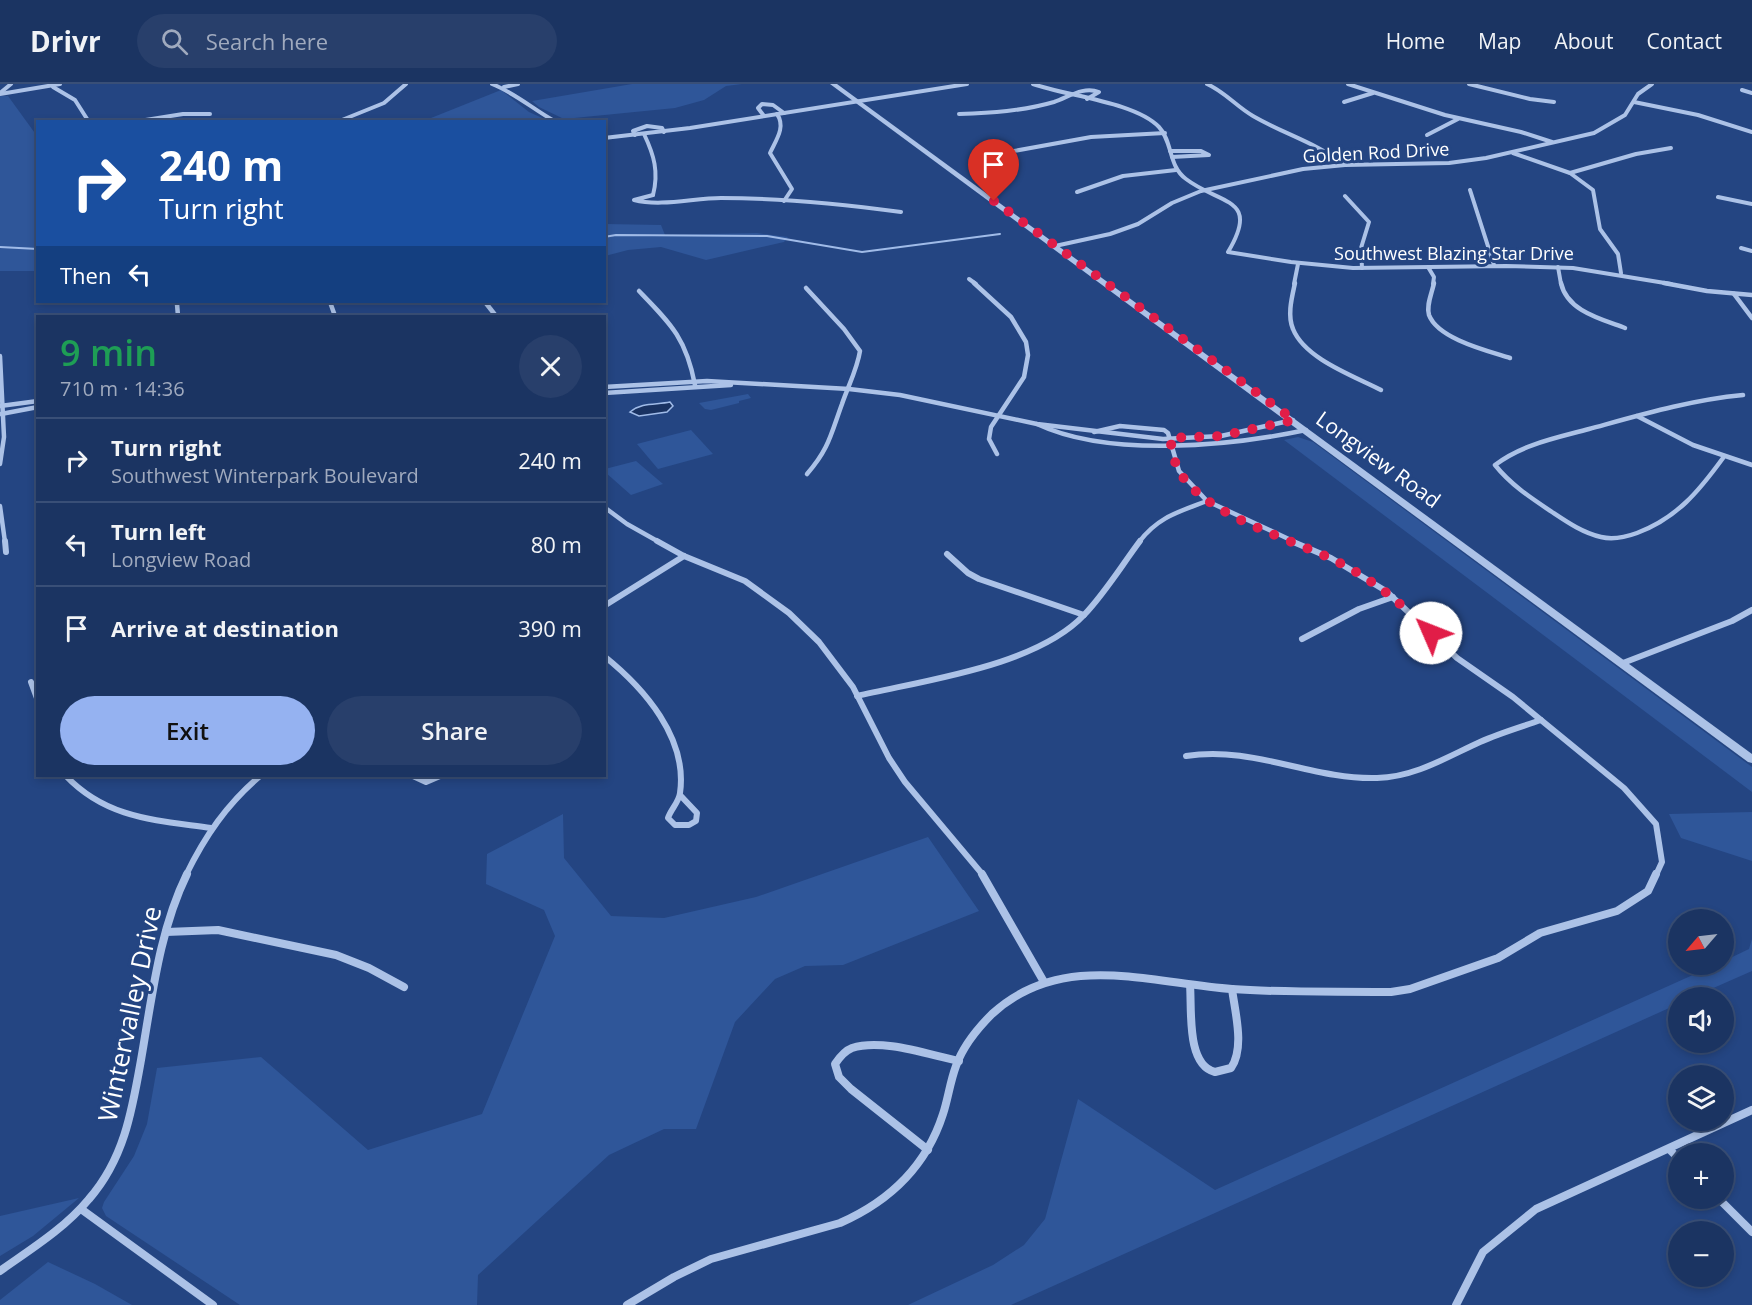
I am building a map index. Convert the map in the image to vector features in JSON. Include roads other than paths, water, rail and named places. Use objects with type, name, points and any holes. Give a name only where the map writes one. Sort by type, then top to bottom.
[{"type":"street","points":[[0,94],[11,84]]},
{"type":"street","points":[[0,94],[60,84]]},
{"type":"street","points":[[342,120],[384,104],[400,92],[406,84]]},
{"type":"street","points":[[492,84],[503,87],[529,107],[552,120]]},
{"type":"street","points":[[503,87],[518,84]]},
{"type":"street","name":"Longview Road","points":[[833,84],[1294,420],[1752,759]]},
{"type":"street","points":[[919,84],[928,90]]},
{"type":"street","points":[[606,138],[664,132],[967,84]]},
{"type":"street","points":[[1033,84],[1141,115],[1158,125],[1165,133],[1176,170],[1185,178],[1207,190]]},
{"type":"street","points":[[1207,84],[1227,93],[1250,115],[1325,151],[1345,165]]},
{"type":"street","points":[[1348,84],[1459,118],[1553,142]]},
{"type":"street","points":[[1469,84],[1530,99],[1554,102]]},
{"type":"street","name":"Golden Rod Drive","points":[[1055,246],[1119,231],[1138,224],[1172,203],[1207,190],[1303,169],[1345,165],[1449,163],[1512,153],[1594,133],[1625,115],[1638,94],[1652,84]]},
{"type":"street","points":[[52,86],[67,92],[76,100],[88,120]]},
{"type":"street","points":[[959,114],[994,112],[1044,104],[1087,88],[1099,92],[1087,99]]},
{"type":"street","points":[[1742,90],[1752,93]]},
{"type":"street","points":[[1344,102],[1373,93]]},
{"type":"street","points":[[1634,102],[1698,115],[1752,132]]},
{"type":"street","points":[[764,116],[758,108],[762,104],[773,105],[784,113]]},
{"type":"street","points":[[146,120],[183,114],[210,114]]},
{"type":"street","points":[[777,114],[781,120],[781,128],[770,153],[788,179],[792,189],[784,201]]},
{"type":"street","points":[[1427,135],[1459,118]]},
{"type":"street","points":[[635,135],[633,131],[651,126],[662,128],[664,132]]},
{"type":"street","points":[[1014,151],[1092,137],[1165,133]]},
{"type":"street","points":[[645,134],[658,166],[658,180],[653,195]]},
{"type":"street","points":[[1570,173],[1636,154],[1671,148]]},
{"type":"street","points":[[1170,151],[1200,151],[1209,155],[1202,158],[1172,157]]},
{"type":"street","points":[[1512,153],[1570,173],[1593,190],[1600,229],[1618,254],[1622,273]]},
{"type":"street","points":[[1077,192],[1123,176],[1176,170]]},
{"type":"street","name":"Southwest Blazing Star Drive","points":[[1207,190],[1235,206],[1240,217],[1241,230],[1237,241],[1228,252],[1298,264],[1362,268],[1558,267],[1622,273],[1734,294],[1752,295]]},
{"type":"street","points":[[1470,190],[1487,233],[1494,266]]},
{"type":"street","points":[[653,195],[634,200],[642,203],[665,199]]},
{"type":"street","points":[[653,195],[657,199],[719,198],[784,201],[902,212]]},
{"type":"street","points":[[1345,196],[1369,222],[1368,232],[1361,244],[1359,254],[1362,268]]},
{"type":"street","points":[[1718,196],[1752,204]]},
{"type":"street","points":[[1740,248],[1752,251]]},
{"type":"street","points":[[1298,264],[1290,318],[1295,333],[1313,352],[1328,363],[1381,390]]},
{"type":"street","points":[[1428,267],[1435,282],[1429,295],[1430,315],[1435,323],[1466,342],[1510,358]]},
{"type":"street","points":[[1558,267],[1562,290],[1568,299],[1580,308],[1625,328]]},
{"type":"street","points":[[969,279],[996,298],[1023,335],[1027,350],[1028,367],[1024,376],[991,427],[989,440],[997,454]]},
{"type":"street","points":[[806,288],[860,351],[858,365],[830,442],[822,457],[807,474]]},
{"type":"street","points":[[639,291],[671,323],[685,341],[695,385]]},
{"type":"street","points":[[1734,294],[1752,318]]},
{"type":"street","points":[[486,303],[495,315]]},
{"type":"street","points":[[177,304],[178,315]]},
{"type":"street","points":[[0,356],[1,414],[4,437],[0,464]]},
{"type":"street","points":[[606,387],[777,384],[849,389],[900,395],[998,414],[1037,424],[1048,430],[1086,438],[1171,447],[1223,445],[1306,430]]},
{"type":"street","points":[[606,393],[695,385]]},
{"type":"street","points":[[1723,458],[1682,510],[1662,523],[1638,532],[1623,537],[1603,538],[1564,520],[1527,496],[1503,476],[1495,465],[1526,447],[1692,401],[1743,394]]},
{"type":"street","points":[[1,406],[36,401]]},
{"type":"street","points":[[1,414],[36,407]]},
{"type":"street","points":[[1637,416],[1672,436],[1723,458],[1752,465]]},
{"type":"street","points":[[1037,424],[1051,424],[1094,432],[1170,438],[1221,436],[1294,420]]},
{"type":"street","points":[[627,1305],[665,1282],[722,1256],[847,1221],[875,1206],[900,1187],[920,1164],[928,1150],[944,1112],[962,1052],[979,1028],[1006,1002],[1044,982],[1073,976],[1232,989],[1391,992],[1410,989],[1498,958],[1540,933],[1617,911],[1648,891],[1662,862],[1656,824],[1624,788],[1513,697],[1457,658],[1393,597],[1349,567],[1235,516],[1207,501],[1179,471],[1170,438],[1164,430],[1110,427],[1094,432]]},
{"type":"street","points":[[857,696],[1019,656],[1056,639],[1084,615],[1150,527],[1174,513],[1207,501]]},
{"type":"street","points":[[0,506],[6,552]]},
{"type":"street","points":[[606,508],[627,524],[684,556],[745,581],[782,608],[819,642],[857,696],[888,758],[972,859],[993,888],[1044,982]]},
{"type":"street","points":[[947,554],[978,579],[1084,615]]},
{"type":"street","points":[[606,605],[684,556]]},
{"type":"street","points":[[1302,639],[1359,609],[1393,597]]},
{"type":"street","points":[[1623,663],[1732,621],[1752,610]]},
{"type":"street","points":[[606,658],[644,692],[674,742],[680,763],[680,795],[669,810],[668,818],[675,825],[689,825],[696,821],[697,813],[680,795]]},
{"type":"street","points":[[31,682],[36,696]]},
{"type":"street","points":[[1186,756],[1229,754],[1338,776],[1375,778],[1400,776],[1429,768],[1482,741],[1541,720]]},
{"type":"street","points":[[67,777],[93,800],[119,813],[211,828]]},
{"type":"street","name":"Wintervalley Drive","points":[[0,1271],[37,1246],[81,1209],[115,1163],[131,1123],[143,1047],[172,908],[192,858],[211,828],[224,811],[259,777]]},
{"type":"street","points":[[413,777],[419,781],[428,782],[438,777]]},
{"type":"street","points":[[166,932],[218,930],[336,955],[369,968],[404,987]]},
{"type":"street","points":[[1190,985],[1198,1060],[1206,1070],[1216,1073],[1227,1071],[1233,1065],[1236,1054],[1232,989]]},
{"type":"street","points":[[928,1150],[851,1089],[839,1077],[835,1064],[841,1055],[851,1048],[877,1045],[959,1061]]},
{"type":"street","points":[[1682,1143],[1752,1110]]},
{"type":"street","points":[[1456,1305],[1483,1252],[1536,1209],[1668,1149]]},
{"type":"street","points":[[81,1209],[213,1305]]},
{"type":"street","points":[[1729,1209],[1752,1232]]},
{"type":"waterway","points":[[606,237],[767,236],[862,252],[1000,234]]},
{"type":"waterway","points":[[0,247],[36,249]]}]
